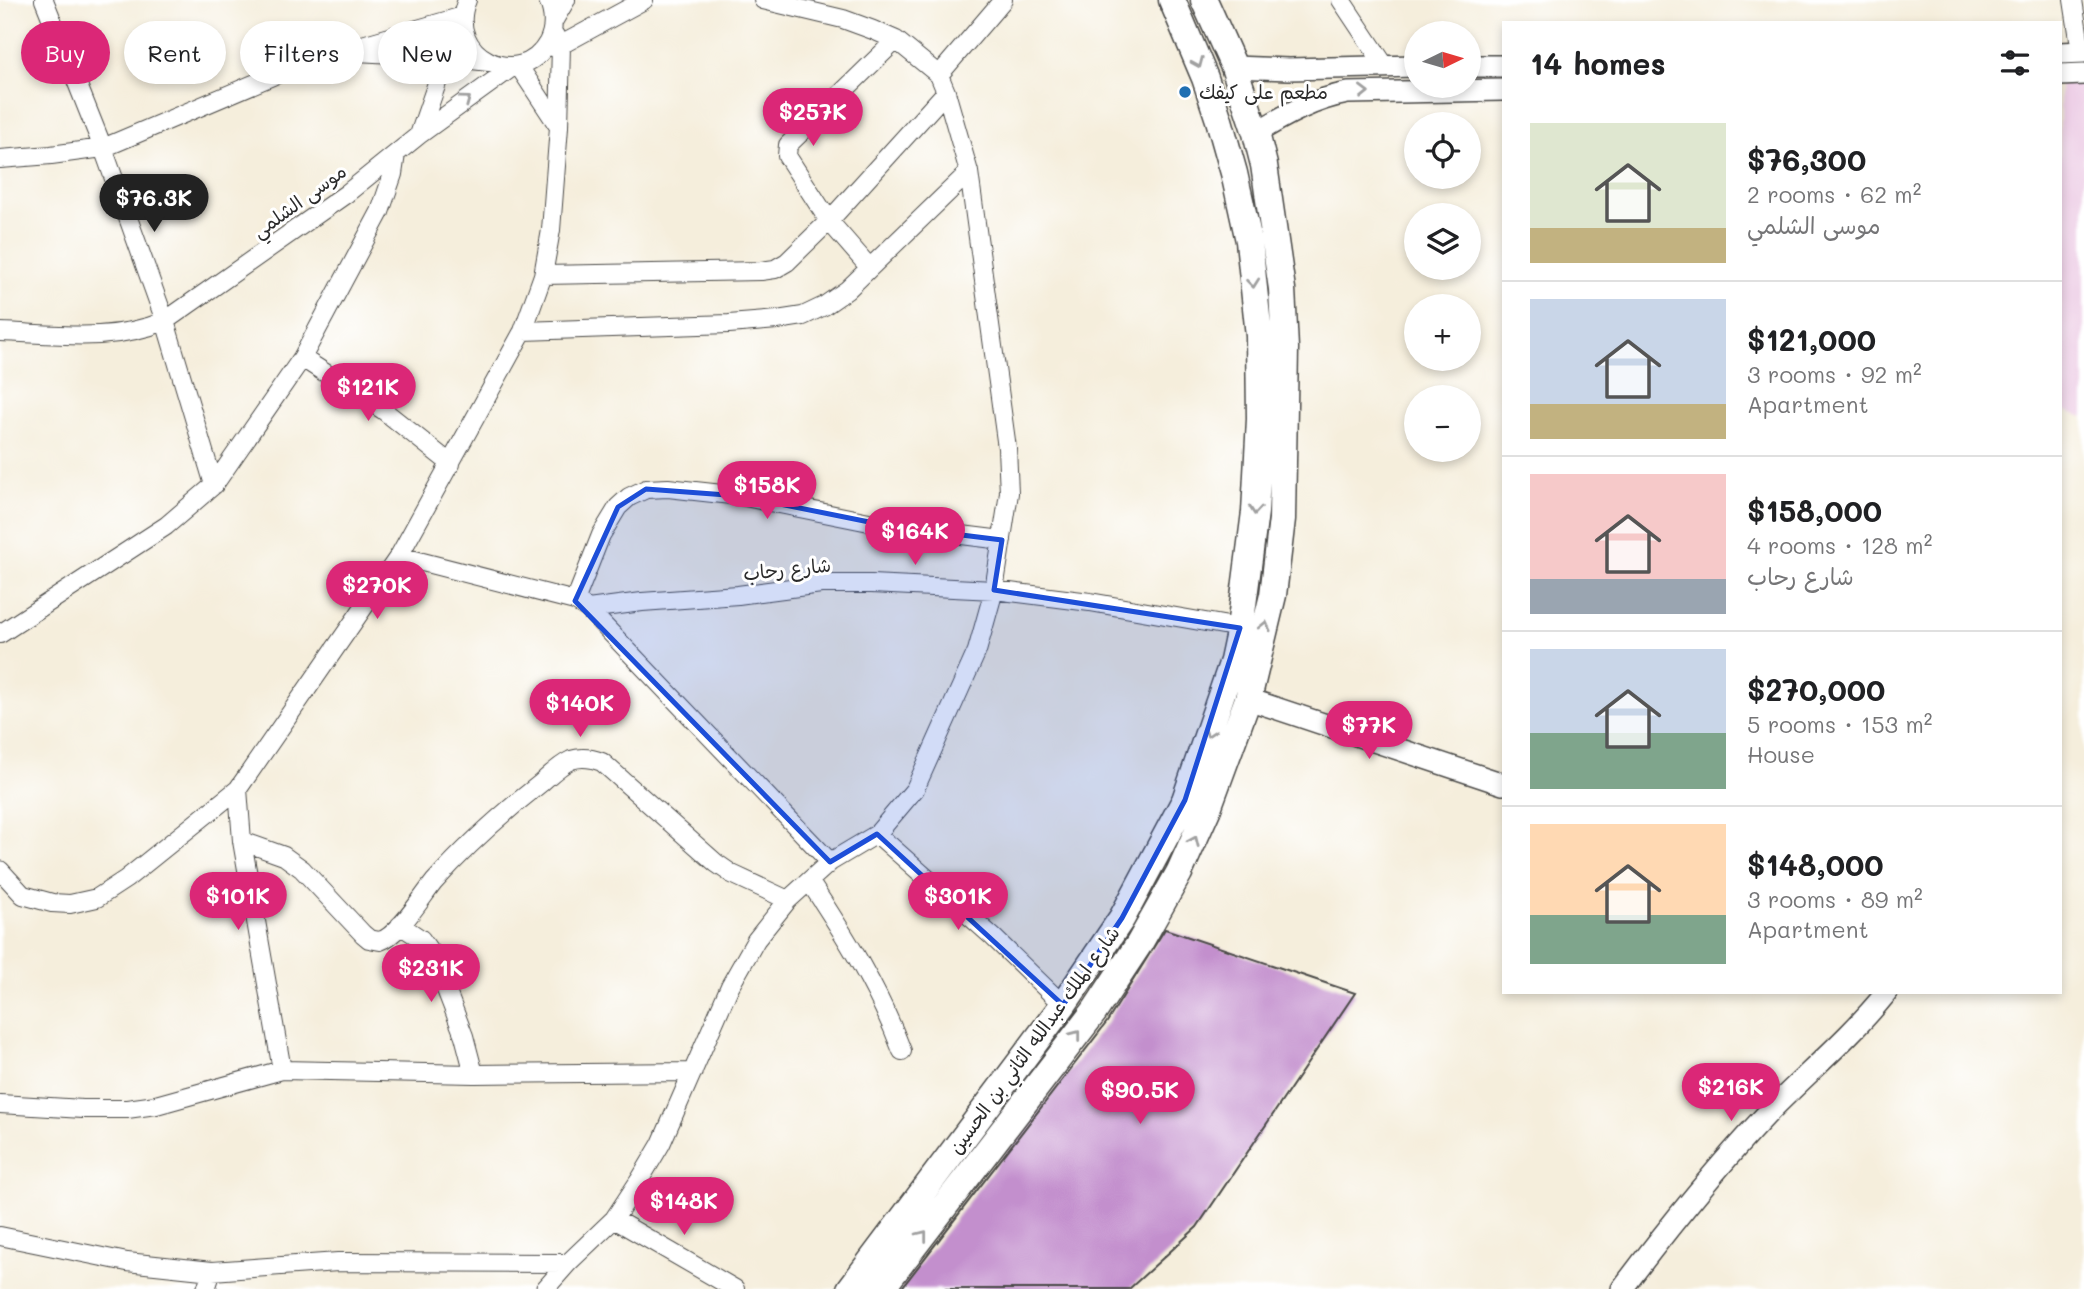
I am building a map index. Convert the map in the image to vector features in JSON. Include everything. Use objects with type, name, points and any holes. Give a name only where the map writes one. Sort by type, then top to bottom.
[{"type":"main road","name":"شارع الملك عبدالله الثاني بن الحسين","points":[[850,1289],[1063,1005],[1122,918],[1185,800],[1233,661],[1240,628],[1255,512],[1260,419],[1259,336],[1249,241],[1234,173],[1205,78],[1172,0]]},
{"type":"main road","name":"شارع الملك عبدالله الثاني بن الحسين","points":[[881,1289],[1094,1012],[1139,944],[1173,884],[1208,808],[1248,699],[1273,595],[1282,519],[1285,348],[1282,289],[1264,166],[1256,133],[1234,67],[1205,0]]},
{"type":"main road","points":[[1234,173],[1264,166]]},
{"type":"main road","points":[[997,1093],[1019,1109]]},
{"type":"street","points":[[44,0],[103,148],[165,321],[214,485]]},
{"type":"street","points":[[0,870],[23,895],[52,903],[71,904],[97,898],[126,879],[238,789],[399,556],[523,331],[543,275],[551,230],[559,127],[555,33],[548,0]]},
{"type":"street","points":[[555,33],[566,0]]},
{"type":"street","name":"موسى الشلمي","points":[[0,332],[104,336],[130,333],[165,321],[346,194],[419,135],[516,65],[533,58],[542,51],[555,33],[644,0]]},
{"type":"street","points":[[545,1289],[614,1219],[661,1144],[730,986],[756,940],[788,900],[830,862],[877,834],[915,789],[977,651],[994,590],[1009,493],[1007,448],[969,172],[946,92],[939,75],[895,40],[843,19],[763,0]]},
{"type":"street","points":[[939,75],[1003,0]]},
{"type":"street","points":[[1341,0],[1385,66]]},
{"type":"street","points":[[2062,53],[2083,52],[2073,0]]},
{"type":"street","points":[[364,44],[463,9],[467,40],[473,50],[491,62]]},
{"type":"street","points":[[869,267],[829,221],[787,156],[788,145],[895,40]]},
{"type":"street","points":[[477,60],[516,65],[559,127]]},
{"type":"street","points":[[1234,67],[1289,69],[1404,66]]},
{"type":"street","points":[[1481,66],[1502,66]]},
{"type":"street","points":[[2062,75],[2084,74]]},
{"type":"street","points":[[0,159],[103,148],[141,134],[252,84]]},
{"type":"street","points":[[419,135],[437,84]]},
{"type":"street","points":[[1256,133],[1304,106],[1348,93],[1502,90]]},
{"type":"street","points":[[543,275],[775,269],[787,262],[829,221],[946,92]]},
{"type":"street","points":[[0,634],[166,526],[214,485],[302,358],[380,212],[393,174],[396,154]]},
{"type":"street","points":[[523,331],[729,324],[803,316],[847,290],[969,172]]},
{"type":"street","points":[[302,358],[383,410],[451,464]]},
{"type":"street","points":[[581,605],[601,535],[618,507],[628,497],[646,489],[668,488],[740,496],[889,526],[1002,540]]},
{"type":"street","points":[[399,556],[581,605],[830,862]]},
{"type":"street","name":"شارع رحاب","points":[[581,605],[738,596],[821,584],[871,584],[994,590],[1090,602],[1240,628]]},
{"type":"street","points":[[1248,699],[1502,784]]},
{"type":"street","points":[[242,841],[284,856],[302,869],[369,939],[385,940],[435,881],[523,797],[563,765],[579,758],[591,757],[602,762],[716,863],[732,874],[788,900]]},
{"type":"street","points":[[238,789],[242,841],[282,1070]]},
{"type":"street","points":[[877,834],[993,937],[1063,1005]]},
{"type":"street","points":[[809,881],[840,927],[874,988],[887,1012],[902,1051]]},
{"type":"street","points":[[400,925],[421,940],[433,956],[464,1036],[474,1074]]},
{"type":"street","points":[[1622,1289],[1691,1199],[1766,1116],[1861,1023],[1885,994]]},
{"type":"street","points":[[0,1104],[127,1109],[156,1105],[282,1070],[474,1074],[693,1072]]},
{"type":"street","points":[[614,1219],[735,1289]]},
{"type":"street","points":[[0,1236],[127,1262],[212,1271],[338,1262],[568,1263]]},
{"type":"street","points":[[206,1289],[212,1271]]},
{"type":"highlighted area","points":[[646,489],[740,496],[889,526],[1002,540],[994,590],[1240,628],[1185,800],[1122,918],[1063,1005],[877,834],[830,862],[575,601],[618,507]]},
{"type":"shaded area","points":[[2062,83],[2084,83],[2084,417],[2062,410]]},
{"type":"building","points":[[1165,929],[1355,993],[1197,1227],[1129,1289],[901,1289],[1107,1022]]},
{"type":"place","name":"مطعم على كيفك","points":[[1185,92]]}]
